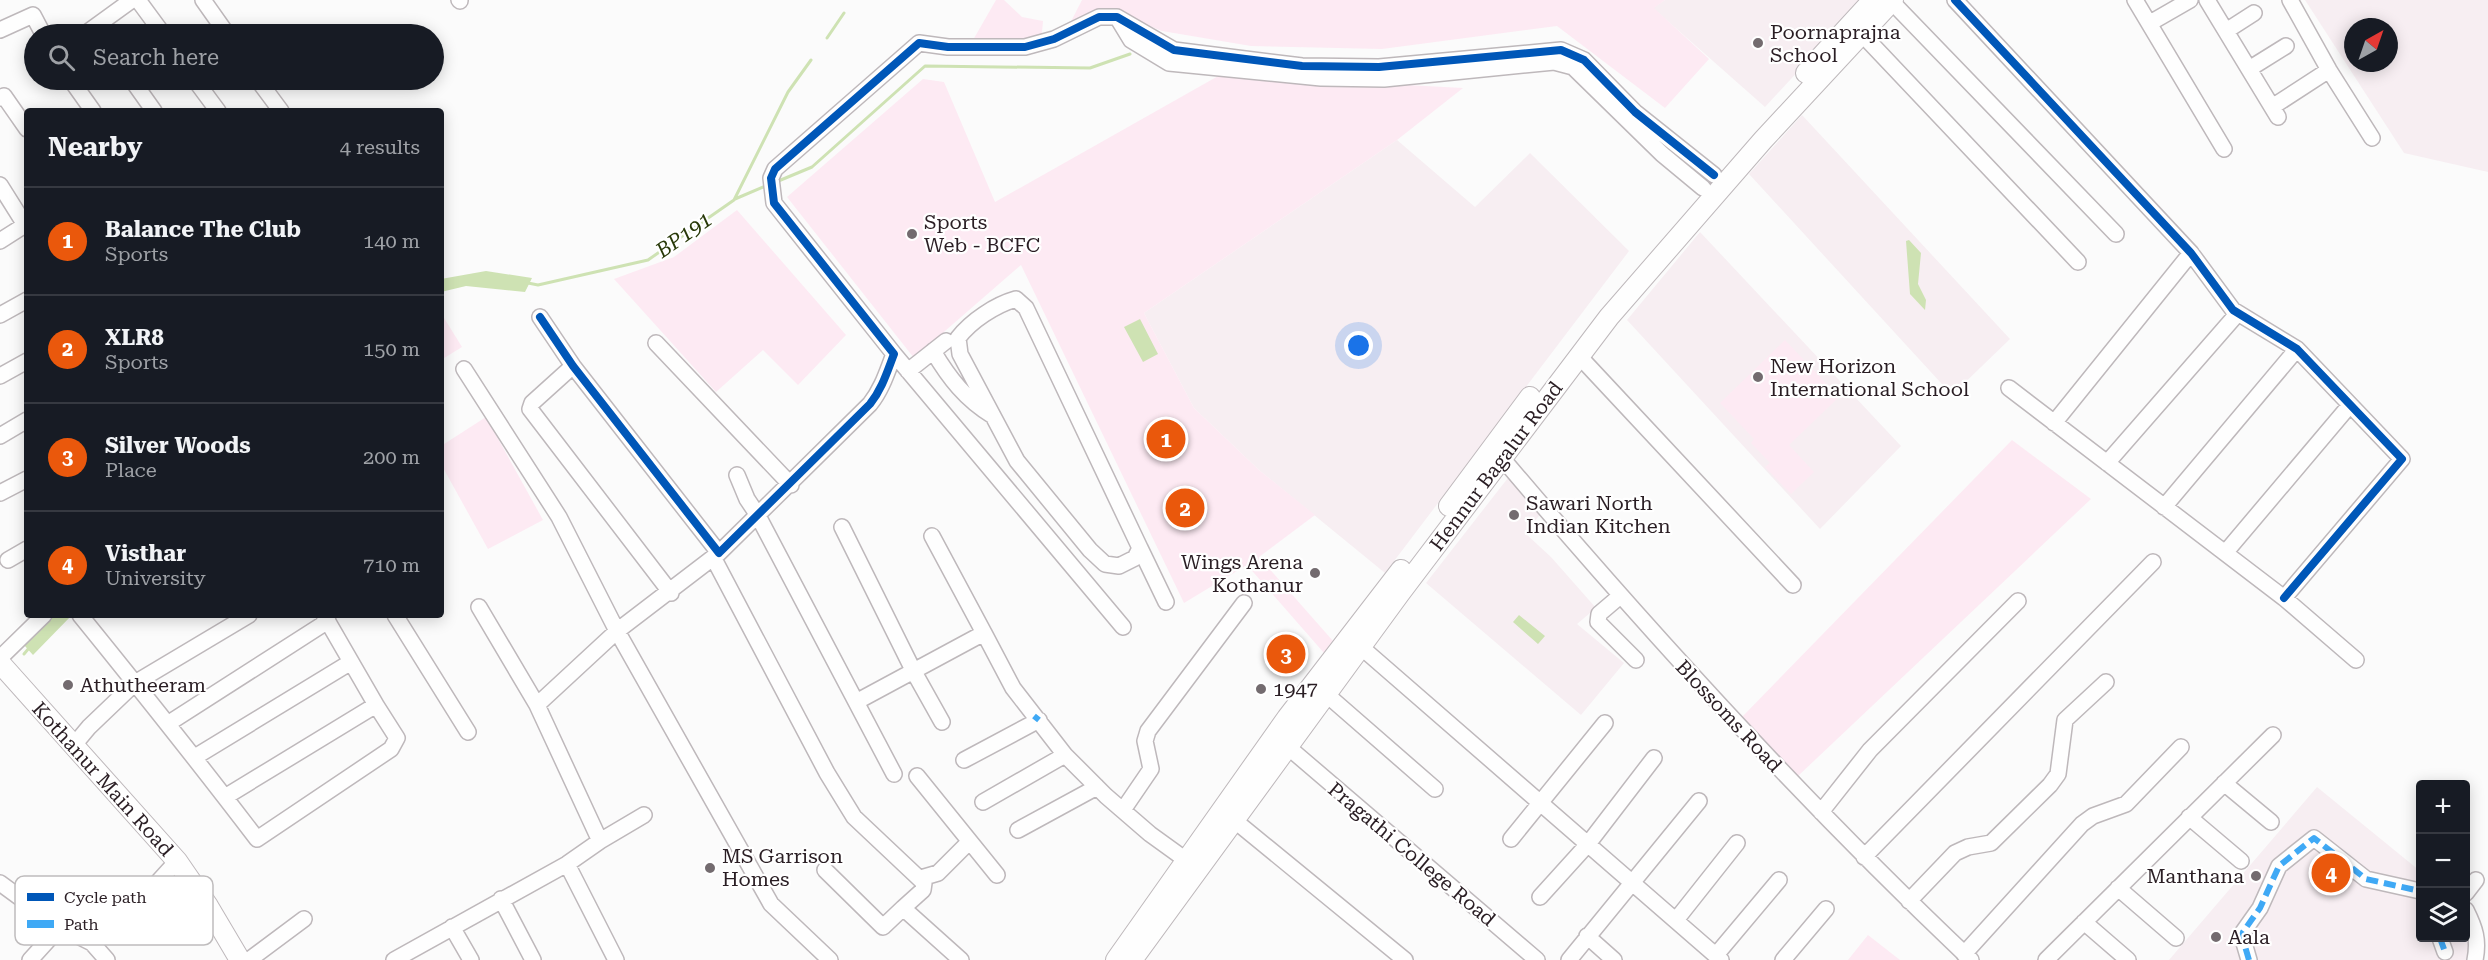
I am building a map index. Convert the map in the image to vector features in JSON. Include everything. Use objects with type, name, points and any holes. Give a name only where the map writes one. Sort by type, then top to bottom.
[{"type":"main road","name":"Hennur Bagalur Road","points":[[1116,960],[1287,718],[1518,424],[1592,319],[1708,182],[1886,0]]},
{"type":"main road","name":"Hennur Bagalur Road","points":[[1132,960],[1502,458],[1518,424],[1579,356],[1631,291],[1848,39]]},
{"type":"main road","name":"Kothanur Main Road","points":[[0,661],[177,861],[187,876]]},
{"type":"main road","name":"Kothanur Main Road","points":[[213,914],[240,960]]},
{"type":"street","points":[[104,24],[132,0]]},
{"type":"street","points":[[138,0],[156,24]]},
{"type":"street","points":[[203,0],[220,24]]},
{"type":"street","points":[[1886,0],[2116,234]]},
{"type":"street","points":[[1955,0],[2191,253],[2238,313],[2297,349],[2402,459],[2284,598]]},
{"type":"street","points":[[2135,0],[2224,149]]},
{"type":"street","points":[[2150,23],[2190,0]]},
{"type":"street","points":[[2207,0],[2275,112],[2329,70]]},
{"type":"street","points":[[2290,0],[2329,70],[2372,138]]},
{"type":"street","points":[[2226,31],[2254,13]]},
{"type":"street","points":[[0,30],[33,15],[38,24]]},
{"type":"street","points":[[1123,627],[894,354],[774,203],[771,184],[775,169],[919,43],[948,47],[1025,47],[1054,39],[1099,17],[1117,17],[1174,50],[1302,66],[1379,67],[1516,60],[1554,62],[1573,67],[1662,154],[1708,182]]},
{"type":"street","points":[[1848,39],[2078,262]]},
{"type":"street","points":[[2249,69],[2286,46]]},
{"type":"street","points":[[78,90],[91,108]]},
{"type":"street","points":[[139,90],[152,108]]},
{"type":"street","points":[[202,90],[216,108]]},
{"type":"street","points":[[265,90],[279,108]]},
{"type":"street","points":[[0,98],[4,96],[24,125]]},
{"type":"street","points":[[0,185],[24,224]]},
{"type":"street","points":[[0,241],[24,228]]},
{"type":"street","points":[[2054,423],[2191,253]]},
{"type":"street","points":[[1140,548],[1135,558],[1119,566],[1105,564],[1090,550],[1017,461],[960,354],[958,338],[964,330],[1004,302],[1016,299],[1026,308],[1166,602]]},
{"type":"street","points":[[0,315],[24,302]]},
{"type":"street","points":[[2107,463],[2238,313]]},
{"type":"street","points":[[540,317],[573,366],[716,556],[827,773],[854,817],[921,878],[924,884],[923,890],[883,927],[825,870]]},
{"type":"street","points":[[908,371],[946,341]]},
{"type":"street","points":[[656,343],[791,484]]},
{"type":"street","points":[[2164,507],[2297,349]]},
{"type":"street","points":[[933,351],[949,377],[973,404],[993,416]]},
{"type":"street","points":[[537,705],[617,631],[716,556],[757,514],[791,484],[870,404],[879,392],[894,354]]},
{"type":"street","points":[[1579,356],[1793,585]]},
{"type":"street","points":[[0,376],[24,363]]},
{"type":"street","points":[[573,366],[532,403],[530,409],[671,592]]},
{"type":"street","points":[[464,369],[559,517],[617,631],[771,904],[830,960]]},
{"type":"street","points":[[2009,388],[2284,598],[2356,660]]},
{"type":"street","points":[[2225,553],[2350,405]]},
{"type":"street","points":[[0,436],[24,422]]},
{"type":"street","name":"Blossoms Road","points":[[1502,458],[1619,597],[1864,857],[1968,957]]},
{"type":"street","points":[[997,476],[1017,461]]},
{"type":"street","points":[[737,474],[747,500],[757,514],[894,774]]},
{"type":"street","points":[[0,493],[24,480]]},
{"type":"street","points":[[842,527],[914,672],[942,722]]},
{"type":"street","points":[[932,537],[1013,688],[1065,755],[1123,810],[1186,860]]},
{"type":"street","points":[[8,560],[24,551]]},
{"type":"street","points":[[1864,857],[2153,562]]},
{"type":"street","points":[[1619,597],[1599,614],[1598,622],[1636,660]]},
{"type":"street","points":[[1821,812],[1870,750],[2019,601]]},
{"type":"street","points":[[1123,810],[1151,769],[1145,741],[1148,731],[1244,603]]},
{"type":"street","points":[[479,607],[537,705],[600,841]]},
{"type":"street","points":[[0,661],[41,618]]},
{"type":"street","points":[[82,618],[169,723],[257,838],[396,744],[397,738],[326,618],[169,723]]},
{"type":"street","points":[[75,745],[89,727],[135,683],[244,618]]},
{"type":"street","points":[[397,618],[468,732]]},
{"type":"street","points":[[856,702],[984,633]]},
{"type":"street","points":[[1361,647],[1719,958],[1779,880]]},
{"type":"street","points":[[195,757],[351,662]]},
{"type":"street","points":[[1909,902],[1955,853],[1968,847],[1991,843],[2050,785],[2058,774],[2065,720],[2106,682]]},
{"type":"street","points":[[1326,694],[1435,789]]},
{"type":"street","points":[[225,797],[376,705]]},
{"type":"street","points":[[964,760],[1039,720]]},
{"type":"street","points":[[1511,839],[1605,723]]},
{"type":"street","points":[[2046,960],[2273,735]]},
{"type":"street","name":"Pragathi College Road","points":[[1288,747],[1537,960]]},
{"type":"street","points":[[1968,957],[2082,824],[2093,816],[2126,804],[2181,747]]},
{"type":"street","points":[[983,802],[1065,755]]},
{"type":"street","points":[[1540,897],[1588,844],[1654,758]]},
{"type":"street","points":[[917,776],[997,875]]},
{"type":"street","points":[[2224,783],[2271,822]]},
{"type":"street","points":[[1018,831],[1097,787]]},
{"type":"street","points":[[1569,960],[1699,801]]},
{"type":"street","points":[[394,960],[567,864],[644,815]]},
{"type":"street","points":[[2189,817],[2241,861]]},
{"type":"street","points":[[1234,820],[1405,960]]},
{"type":"street","points":[[2249,960],[2242,936],[2243,932],[2260,908],[2279,866],[2314,838],[2366,879],[2416,890]]},
{"type":"street","points":[[921,878],[938,873],[969,842]]},
{"type":"street","points":[[1676,920],[1737,843]]},
{"type":"street","points":[[163,876],[177,861]]},
{"type":"street","points":[[567,864],[616,960]]},
{"type":"street","points":[[2470,888],[2476,880]]},
{"type":"street","points":[[1,886],[15,896]]},
{"type":"street","points":[[2118,888],[2176,938]]},
{"type":"street","points":[[501,900],[533,960]]},
{"type":"street","points":[[903,908],[960,960]]},
{"type":"street","points":[[1784,960],[1826,909]]},
{"type":"street","points":[[249,960],[304,919]]},
{"type":"street","points":[[2470,920],[2476,935],[2475,960]]},
{"type":"street","points":[[2084,921],[2128,960]]},
{"type":"street","points":[[452,927],[471,960]]},
{"type":"street","points":[[1587,936],[1614,960]]},
{"type":"street","points":[[30,960],[44,945]]},
{"type":"street","points":[[93,945],[107,960]]},
{"type":"shaded area","points":[[996,0],[1004,0],[1022,17],[1043,21],[1041,43],[969,47]]},
{"type":"shaded area","points":[[1082,0],[1665,0],[1654,8],[1709,59],[1665,108],[1557,26],[1382,49],[1251,46],[1162,31],[1115,12],[1064,35]]},
{"type":"shaded area","name":"Poornaprajna School","points":[[1665,0],[1864,0],[1765,107],[1653,8]]},
{"type":"shaded area","points":[[2305,0],[2488,0],[2488,172],[2404,153],[2352,72],[2398,72],[2398,18],[2344,18],[2344,60]]},
{"type":"shaded area","points":[[1220,75],[1463,88],[1397,140],[1144,313],[1194,408],[1259,470],[1315,515],[1259,557],[1333,641],[1324,653],[1247,565],[1184,603],[1021,265],[914,358],[787,197],[923,79],[944,82],[995,202]]},
{"type":"shaded area","points":[[1802,115],[2010,339],[1952,395],[1749,174]]},
{"type":"shaded area","points":[[1397,140],[1475,207],[1530,153],[1629,251],[1385,573],[1259,470],[1194,408],[1144,313]]},
{"type":"shaded area","points":[[737,210],[846,335],[798,385],[763,350],[716,392],[614,279],[674,257]]},
{"type":"shaded area","name":"New Horizon International School","points":[[1700,232],[1901,446],[1820,529],[1627,320]]},
{"type":"shaded area","points":[[1909,240],[1921,253],[1918,284],[1926,300],[1925,310],[1910,294],[1906,241]]},
{"type":"shaded area","points":[[486,271],[532,278],[525,292],[466,286],[444,291],[444,278]]},
{"type":"shaded area","points":[[444,318],[462,347],[444,358]]},
{"type":"shaded area","points":[[1140,319],[1158,354],[1143,362],[1124,327]]},
{"type":"shaded area","points":[[1785,340],[1839,397],[1789,445],[1814,472],[1791,494],[1765,467],[1770,463],[1751,443],[1754,439],[1720,403]]},
{"type":"shaded area","points":[[486,417],[543,520],[488,549],[444,469],[444,444]]},
{"type":"shaded area","points":[[2012,440],[2091,499],[1798,776],[1742,717]]},
{"type":"shaded area","points":[[1511,474],[1543,511],[1525,533],[1551,557],[1596,608],[1577,624],[1624,663],[1581,715],[1426,583]]},
{"type":"shaded area","points":[[1519,615],[1545,636],[1538,644],[1513,622]]},
{"type":"shaded area","points":[[49,618],[69,618],[33,655],[24,645]]},
{"type":"shaded area","points":[[2317,787],[2416,868],[2416,942],[2469,942],[2472,960],[2169,960]]},
{"type":"shaded area","points":[[1868,935],[1900,960],[1848,960]]},
{"type":"waterway","points":[[827,38],[844,13]]},
{"type":"waterway","points":[[776,182],[812,167],[925,66],[1090,68],[1130,54]]},
{"type":"waterway","name":"BP191","points":[[528,283],[538,285],[648,260],[734,200],[788,92],[811,60]]},
{"type":"waterway","points":[[735,199],[768,185]]},
{"type":"waterway","name":"BP191","points":[[24,654],[29,648]]},
{"type":"marked path","points":[[1034,716],[1039,720]]},
{"type":"marked path","points":[[2249,960],[2242,936],[2243,932],[2260,908],[2279,866],[2314,838],[2366,879],[2416,890]]},
{"type":"marked path","points":[[2441,942],[2445,952]]},
{"type":"cycle path","points":[[1955,0],[2191,253],[2233,310],[2297,349],[2402,459],[2284,598]]},
{"type":"cycle path","points":[[540,317],[573,366],[719,553],[870,404],[878,392],[894,354],[774,203],[771,178],[775,169],[919,43],[948,47],[1025,47],[1054,39],[1099,17],[1117,17],[1174,50],[1302,66],[1379,67],[1561,50],[1584,60],[1635,112],[1714,175]]},
{"type":"place","name":"Poornaprajna School","points":[[1758,43]]},
{"type":"place","name":"Sports Web - BCFC","points":[[912,234]]},
{"type":"place","name":"New Horizon International School","points":[[1758,377]]},
{"type":"place","name":"Balance The Club","points":[[1166,439]]},
{"type":"place","name":"XLR8","points":[[1185,508]]},
{"type":"place","name":"Sawari North Indian Kitchen","points":[[1514,515]]},
{"type":"place","name":"Wings Arena Kothanur","points":[[1315,573]]},
{"type":"place","name":"Silver Woods","points":[[1286,654]]},
{"type":"place","name":"Athutheeram","points":[[68,685]]},
{"type":"place","name":"1947","points":[[1261,689]]},
{"type":"place","name":"MS Garrison Homes","points":[[710,868]]},
{"type":"place","name":"Visthar","points":[[2331,873]]},
{"type":"place","name":"Manthana","points":[[2256,876]]},
{"type":"place","name":"Aala","points":[[2216,937]]}]
